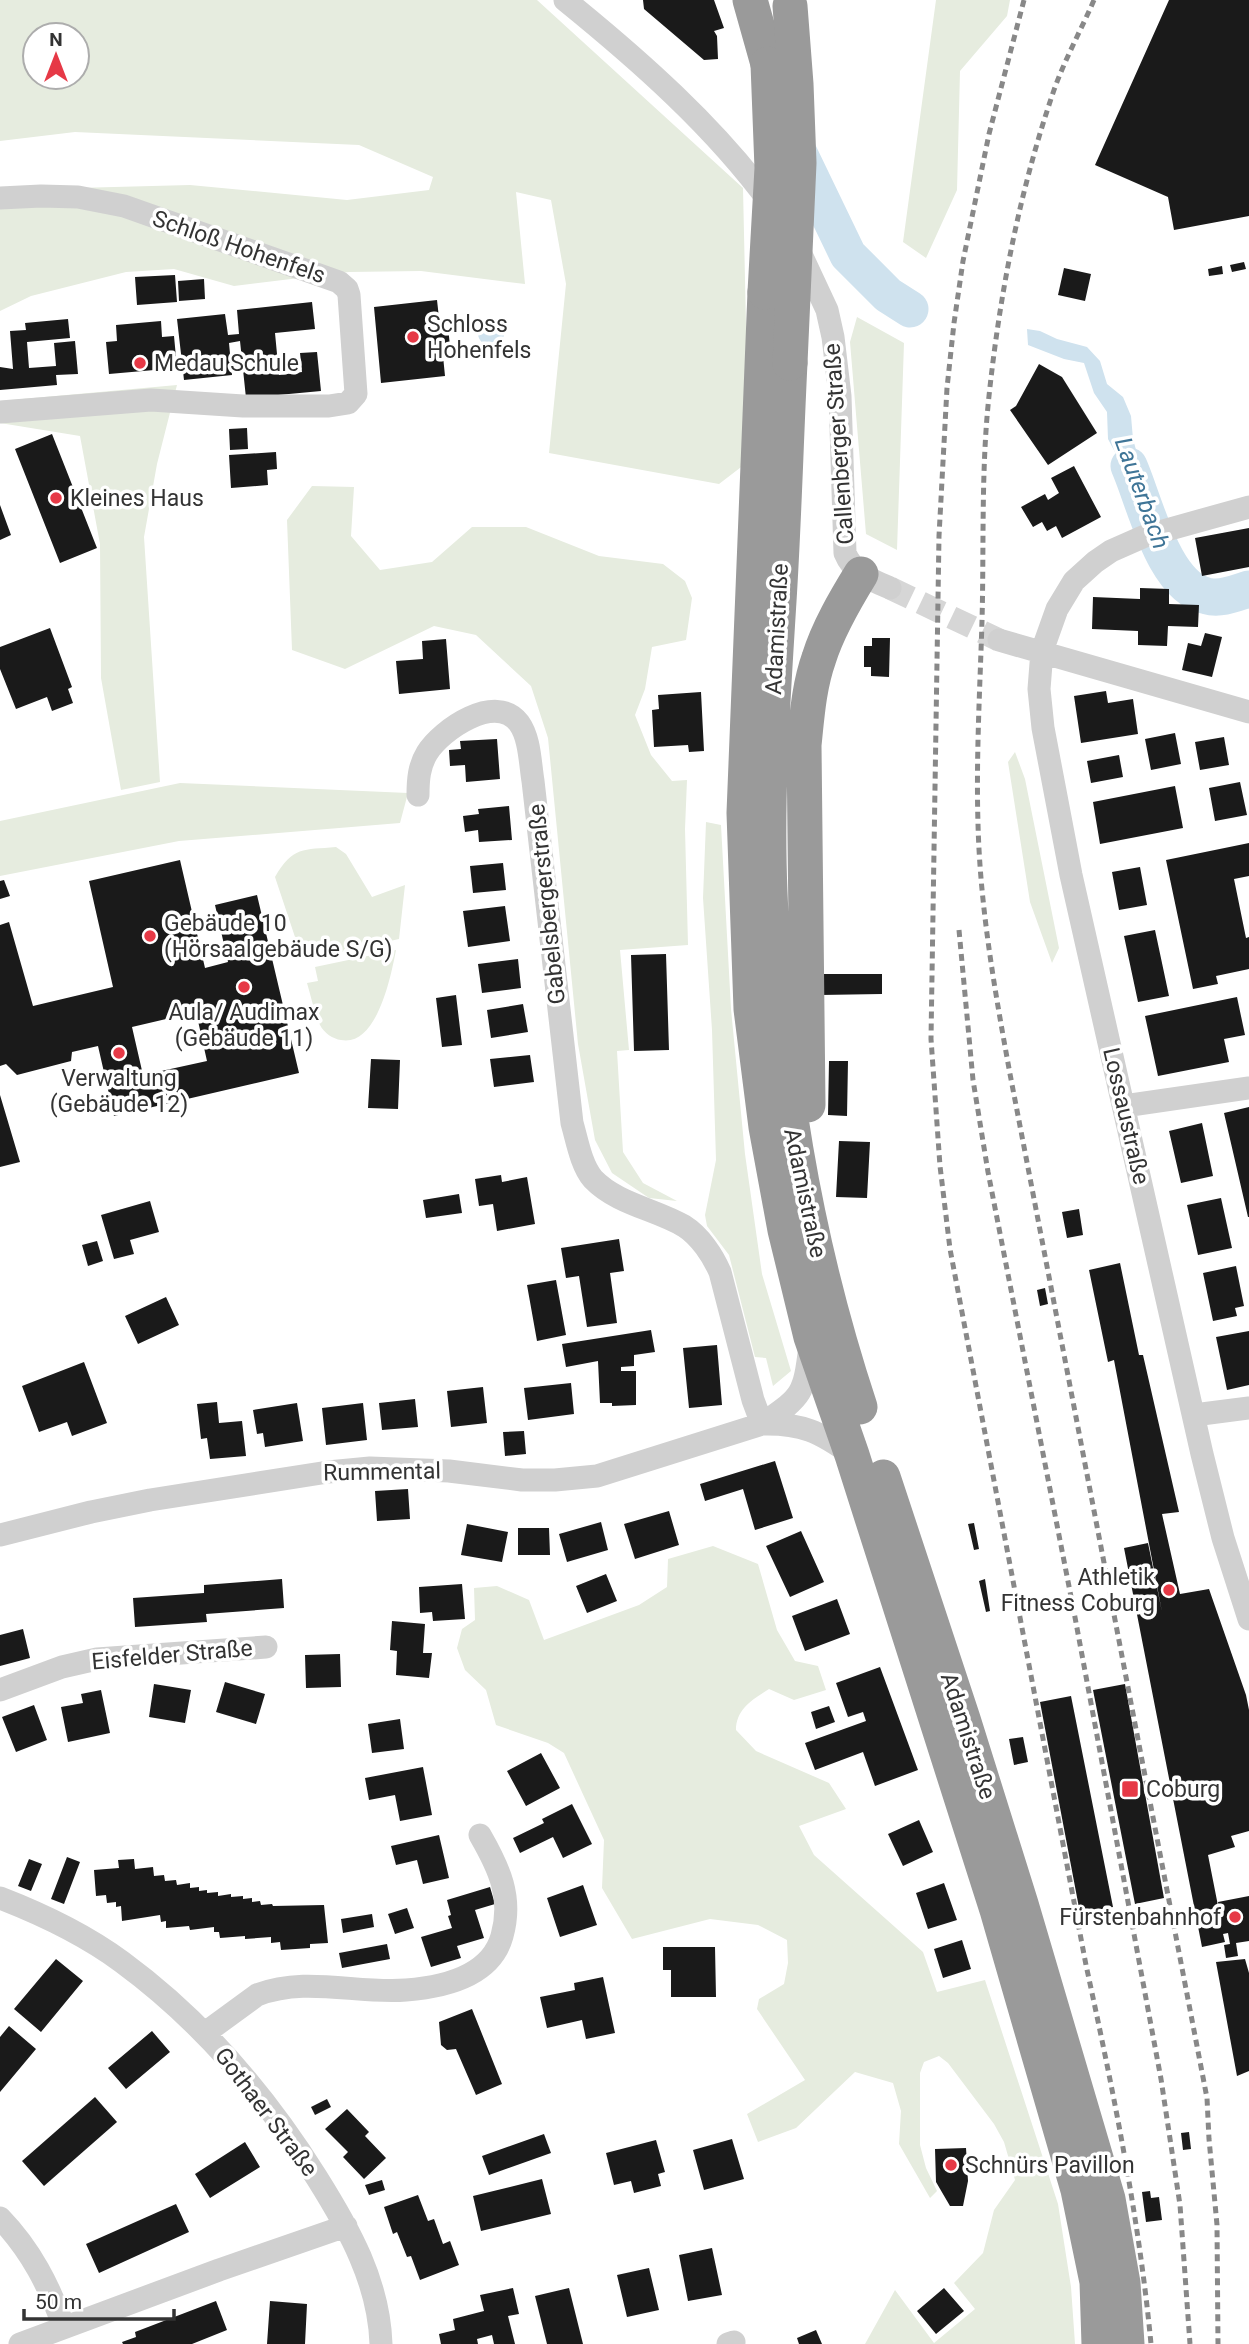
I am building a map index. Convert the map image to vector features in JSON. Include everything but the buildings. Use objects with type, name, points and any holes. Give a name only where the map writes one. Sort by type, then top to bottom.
[{"type":"highway","points":[[750,0],[768,64]]},
{"type":"highway","name":"Adamistraße","points":[[784,2],[768,64],[776,364],[769,890],[776,1006],[790,1125],[811,1228],[848,1372],[963,1719],[1108,2199],[1123,2283],[1127,2344]]},
{"type":"highway","name":"Adamistraße","points":[[784,2],[796,84],[799,163],[776,364],[759,480],[744,801],[750,996],[768,1140],[785,1230],[811,1337],[852,1455],[997,1910],[1078,2190],[1097,2282],[1099,2344]]},
{"type":"highway","points":[[811,1228],[805,990],[804,745],[811,690],[819,657],[844,602],[875,581]]},
{"type":"street","name":"Callenberger Straße","points":[[565,0],[596,25],[716,136],[776,210],[799,250],[827,310],[833,337],[840,396],[845,553],[849,562],[875,581]]},
{"type":"street","name":"Schloß Hohenfels","points":[[0,198],[78,197],[124,206],[339,282],[349,295],[356,394],[348,403],[329,406],[243,406],[151,400],[0,412]]},
{"type":"street","name":"Lossaustraße","points":[[1249,508],[1145,536],[1111,551],[1095,562],[1074,581],[1057,609],[1042,651],[1039,689],[1045,741],[1071,875],[1223,1538],[1243,1583],[1249,1619]]},
{"type":"street","points":[[999,640],[1249,712]]},
{"type":"street","name":"Gabelsbergerstraße","points":[[418,795],[421,765],[436,740],[449,729],[471,717],[491,712],[509,715],[519,722],[526,739],[533,781],[572,1124],[587,1169],[593,1179],[612,1193],[685,1226],[714,1258],[762,1424]]},
{"type":"street","points":[[1124,1106],[1249,1088]]},
{"type":"street","name":"Rummental","points":[[762,1424],[794,1402],[800,1394],[807,1377],[811,1337]]},
{"type":"street","points":[[1194,1415],[1249,1408]]},
{"type":"street","name":"Rummental","points":[[0,1535],[150,1500],[339,1471],[370,1468],[449,1471],[533,1480],[597,1476],[762,1424],[783,1423],[806,1427],[829,1438],[852,1455]]},
{"type":"street","name":"Eisfelder Straße","points":[[0,1690],[62,1667],[97,1659],[266,1647]]},
{"type":"street","points":[[205,2033],[257,1995],[276,1989],[329,1986],[407,1990],[451,1982],[477,1971],[499,1950],[507,1918],[508,1900],[495,1861],[480,1835]]},
{"type":"street","name":"Gothaer Straße","points":[[0,1898],[39,1913],[94,1942],[123,1962],[205,2033],[242,2073],[304,2158],[346,2226],[371,2283],[378,2312],[381,2344]]},
{"type":"street","points":[[0,2218],[36,2263],[64,2327]]},
{"type":"street","points":[[20,2344],[346,2226]]},
{"type":"shaded area","points":[[0,0],[537,0],[743,188],[749,461],[719,484],[549,453],[566,284],[551,200],[516,192],[525,284],[421,271],[349,272],[234,286],[174,269],[126,272],[31,296],[0,311],[0,190],[190,185],[347,200],[429,190],[433,177],[359,145],[75,132],[0,141]]},
{"type":"shaded area","points":[[936,0],[1010,0],[1007,16],[960,71],[957,190],[926,258],[903,242]]},
{"type":"shaded area","points":[[857,317],[904,343],[897,550],[866,534],[850,342]]},
{"type":"shaded area","points":[[177,385],[157,464],[144,537],[160,782],[121,790],[101,678],[100,544],[80,436],[0,423],[0,401]]},
{"type":"shaded area","points":[[312,486],[354,487],[351,536],[380,570],[432,562],[472,527],[526,527],[599,556],[663,564],[685,581],[692,598],[686,640],[652,647],[645,689],[635,715],[651,755],[672,781],[687,780],[685,829],[688,945],[620,950],[629,1050],[617,1051],[623,1152],[643,1183],[677,1201],[649,1198],[612,1173],[595,1140],[578,1044],[548,738],[531,686],[476,635],[434,626],[345,669],[292,650],[287,520]]},
{"type":"shaded area","points":[[1015,752],[1025,779],[1059,948],[1052,963],[1030,902],[1008,762]]},
{"type":"shaded area","points":[[180,783],[408,793],[400,823],[179,841],[0,876],[0,821]]},
{"type":"shaded area","points":[[706,822],[721,825],[731,1009],[745,1154],[762,1274],[791,1371],[773,1386],[766,1358],[755,1357],[729,1255],[707,1226],[705,1215],[716,1160],[712,1030],[703,898]]},
{"type":"shaded area","points":[[336,847],[346,854],[372,897],[405,885],[399,939],[315,958],[311,944],[298,946],[275,877],[287,860],[300,852]]},
{"type":"shaded area","points":[[396,950],[386,992],[373,1021],[364,1033],[353,1039],[341,1040],[326,1033],[318,1020],[307,983],[318,981],[315,967]]},
{"type":"shaded area","points":[[713,1546],[758,1564],[777,1630],[795,1661],[818,1666],[826,1690],[794,1700],[769,1689],[742,1710],[736,1730],[756,1751],[829,1783],[846,1809],[799,1826],[814,1855],[923,1952],[937,1992],[985,1980],[1058,2204],[1071,2287],[1075,2344],[865,2344],[895,2290],[934,2343],[975,2309],[954,2283],[983,2253],[994,2210],[1015,2180],[1004,2142],[994,2124],[948,2063],[939,2056],[924,2062],[920,2073],[920,2145],[926,2168],[937,2191],[930,2198],[899,2144],[901,2111],[893,2083],[855,2072],[796,2128],[758,2142],[747,2114],[805,2080],[757,2009],[759,1999],[784,1984],[788,1963],[787,1940],[758,1925],[710,1919],[632,1939],[602,1888],[604,1840],[564,1753],[548,1743],[496,1725],[486,1690],[465,1670],[457,1648],[462,1629],[475,1620],[474,1588],[497,1586],[529,1600],[544,1640],[639,1605],[667,1587],[668,1559]]},
{"type":"water","points":[[819,181],[862,260],[875,267],[886,281],[874,290],[844,257],[840,259],[819,225]]},
{"type":"water","points":[[491,320],[500,324],[504,333],[500,342],[491,346],[482,342],[478,333],[482,324]]},
{"type":"water","points":[[1027,329],[1087,347],[1100,361],[1107,384],[1123,397],[1131,416],[1138,457],[1158,509],[1138,514],[1130,480],[1108,439],[1107,412],[1094,393],[1084,363],[1064,359],[1028,345]]},
{"type":"water","points":[[1179,549],[1191,570],[1208,583],[1240,589],[1249,584],[1249,602],[1213,604],[1186,595],[1175,582],[1162,555]]},
{"type":"waterway","name":"Lauterbach","points":[[794,143],[848,255],[888,295],[910,309]]},
{"type":"waterway","name":"Lauterbach","points":[[1129,466],[1149,521],[1178,577],[1192,589],[1212,597],[1249,589]]},
{"type":"tunnel","points":[[890,588],[999,640]]},
{"type":"railway","points":[[1024,0],[989,134],[963,261],[947,388],[939,536],[931,1039],[940,1166],[950,1249],[1124,2154],[1140,2249],[1151,2344]]},
{"type":"railway","points":[[1094,0],[1058,78],[1031,165],[1005,280],[994,357],[986,424],[984,480],[979,855],[989,949],[1010,1074],[1207,2098],[1217,2225],[1218,2344]]},
{"type":"railway","points":[[959,930],[973,1080],[988,1172],[1161,2079],[1180,2205],[1190,2344]]},
{"type":"place","name":"Schloss Hohenfels","points":[[413,337]]},
{"type":"place","name":"Medau Schule","points":[[140,363]]},
{"type":"place","name":"Kleines Haus","points":[[56,498]]},
{"type":"place","name":"Gebäude 10 (Hörsaalgebäude S/G)","points":[[150,936]]},
{"type":"place","name":"Aula/ Audimax (Gebäude 11)","points":[[244,987]]},
{"type":"place","name":"Verwaltung (Gebäude 12)","points":[[119,1053]]},
{"type":"place","name":"Athletik Fitness Coburg","points":[[1169,1590]]},
{"type":"place","name":"Coburg","points":[[1130,1789]]},
{"type":"place","name":"Fürstenbahnhof","points":[[1235,1917]]},
{"type":"place","name":"Schnürs Pavillon","points":[[951,2165]]}]
